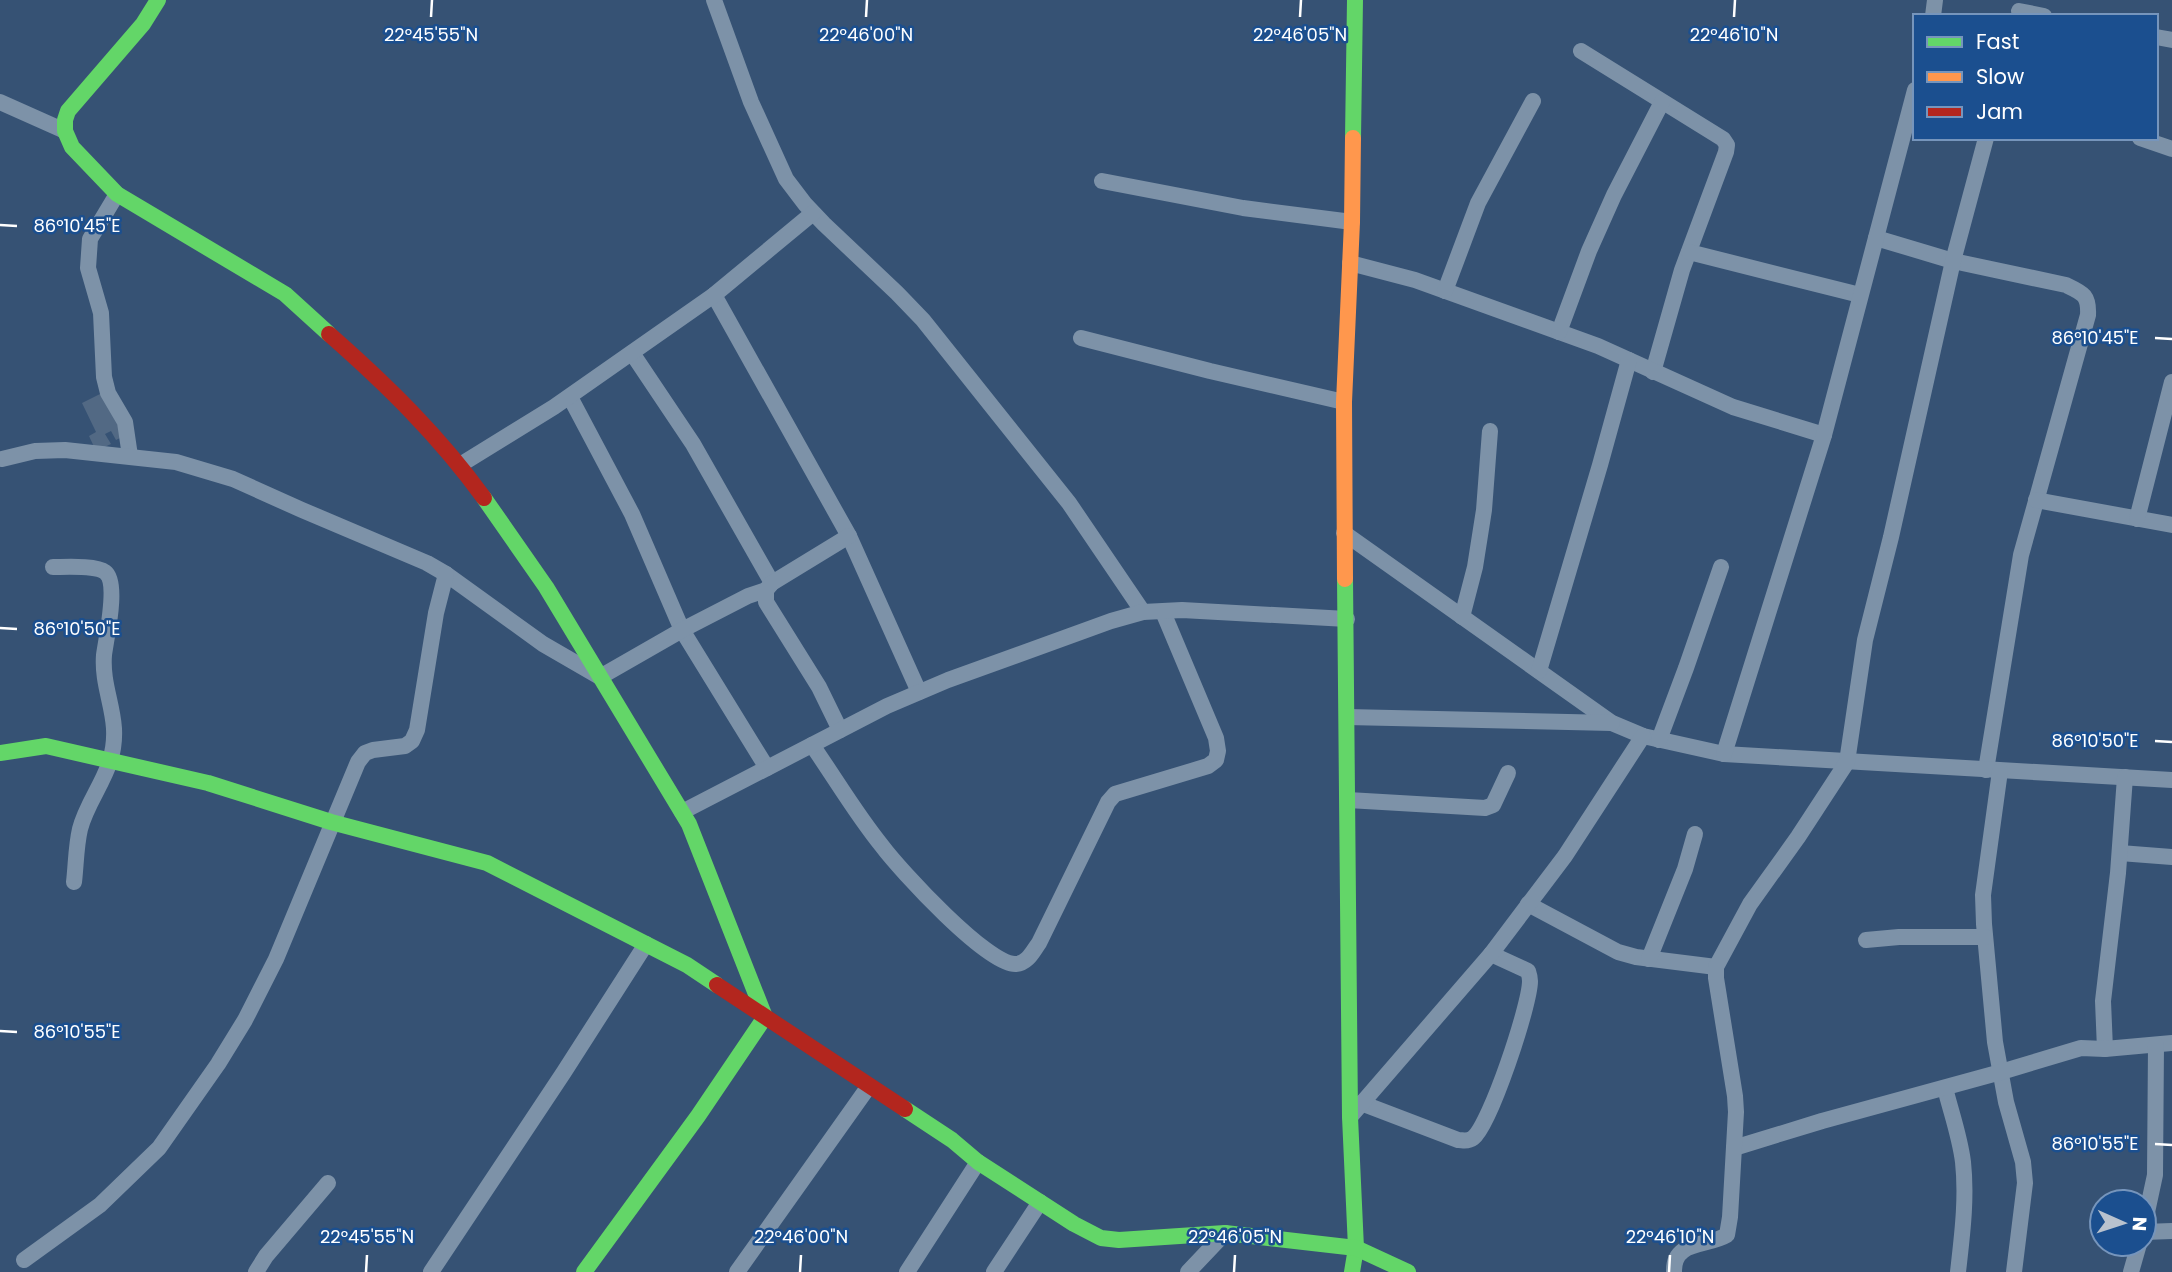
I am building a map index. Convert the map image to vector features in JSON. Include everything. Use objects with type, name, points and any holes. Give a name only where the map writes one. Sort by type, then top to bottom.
[{"type":"street","points":[[158,0],[143,24],[68,111],[65,131],[72,147],[117,194],[285,294],[387,385],[460,465],[546,587],[682,812],[706,864],[765,1017]]},
{"type":"street","points":[[714,0],[751,102],[786,178],[813,213],[923,320],[1069,503],[1143,612]]},
{"type":"street","points":[[1352,1272],[1356,1248],[1350,1117],[1344,402],[1352,222],[1356,0]]},
{"type":"street","points":[[2019,9],[2037,14]]},
{"type":"street","points":[[1581,51],[1723,139],[1727,145],[1689,252],[1653,372]]},
{"type":"street","points":[[1724,754],[1824,435],[1913,98]]},
{"type":"street","points":[[1445,291],[1478,203],[1533,101]]},
{"type":"street","points":[[0,102],[65,131]]},
{"type":"street","points":[[1559,332],[1589,251],[1614,195],[1662,102]]},
{"type":"street","points":[[1674,1272],[1677,1254],[1686,1248],[1727,1235],[1735,1096],[1716,967],[1750,905],[1847,762],[1865,640],[1953,261],[1985,140]]},
{"type":"street","points":[[2146,140],[2172,149]]},
{"type":"street","points":[[1102,181],[1243,208],[1352,222]]},
{"type":"street","points":[[117,194],[90,239],[88,268],[102,313],[104,376],[108,393],[125,422],[134,457]]},
{"type":"street","points":[[460,465],[570,397],[714,295],[813,213]]},
{"type":"street","points":[[1876,238],[1953,261],[2066,285],[2082,293],[2089,303],[2088,316],[2021,555],[1993,770],[1983,895],[1995,1042],[2006,1102],[2023,1161],[2025,1183],[2014,1272]]},
{"type":"street","points":[[1689,252],[1860,295]]},
{"type":"street","points":[[1350,263],[1395,273],[1598,346],[1733,407],[1824,435]]},
{"type":"street","points":[[714,295],[849,537],[919,692]]},
{"type":"street","points":[[1082,338],[1344,402]]},
{"type":"street","points":[[632,353],[692,444],[769,586],[766,602],[819,687],[841,730]]},
{"type":"street","points":[[1539,671],[1629,360]]},
{"type":"street","points":[[2137,519],[2172,382]]},
{"type":"street","points":[[570,397],[632,513],[682,630],[767,768]]},
{"type":"street","points":[[1462,617],[1475,567],[1484,510],[1490,432]]},
{"type":"street","points":[[2,459],[35,451],[65,450],[176,462],[233,479],[427,562],[543,644],[600,677]]},
{"type":"street","points":[[2036,499],[2172,525]]},
{"type":"street","points":[[1344,533],[1612,723],[1651,738],[1724,754],[2172,780]]},
{"type":"street","points":[[600,677],[682,630],[769,586],[849,537]]},
{"type":"street","points":[[1350,1117],[1491,954],[1651,738],[1686,668],[1721,566]]},
{"type":"street","points":[[52,567],[96,568],[106,572],[111,581],[103,668],[115,723],[111,760],[80,829],[74,883]]},
{"type":"street","points":[[24,1260],[100,1205],[159,1148],[218,1064],[245,1020],[275,960],[358,762],[365,753],[405,746],[412,741],[417,730],[436,613],[446,574]]},
{"type":"street","points":[[682,812],[887,706],[1111,621],[1143,612],[1182,610],[1347,619]]},
{"type":"street","points":[[812,745],[881,846],[917,886],[977,943],[1003,961],[1016,964],[1027,960],[1039,943],[1108,802],[1115,794],[1208,766],[1216,760],[1216,738],[1163,611]]},
{"type":"street","points":[[1347,717],[1612,723]]},
{"type":"street","points":[[0,753],[46,746],[111,760],[208,783],[331,822],[487,863],[687,965],[1040,1202],[1101,1238],[1119,1240],[1225,1233],[1356,1248],[1408,1272]]},
{"type":"street","points":[[1348,800],[1485,808],[1493,804],[1508,773]]},
{"type":"street","points":[[2105,1049],[2103,1001],[2120,853],[2125,777]]},
{"type":"street","points":[[1649,959],[1685,869],[1695,834]]},
{"type":"street","points":[[2120,853],[2172,857]]},
{"type":"street","points":[[1528,904],[1618,952],[1649,959],[1716,967]]},
{"type":"street","points":[[1866,940],[1899,937],[1985,937]]},
{"type":"street","points":[[431,1272],[646,944]]},
{"type":"street","points":[[1361,1103],[1458,1140],[1468,1141],[1475,1137],[1509,1061],[1527,1003],[1531,979],[1528,971],[1491,954]]},
{"type":"street","points":[[584,1272],[698,1116],[765,1017]]},
{"type":"street","points":[[1734,1148],[2081,1048],[2105,1049],[2164,1044],[2164,1111],[2152,1188]]},
{"type":"street","points":[[737,1272],[869,1086]]},
{"type":"street","points":[[1945,1088],[1963,1159],[1965,1198],[1958,1272]]},
{"type":"street","points":[[907,1272],[978,1161]]},
{"type":"street","points":[[256,1272],[266,1256],[328,1183]]},
{"type":"street","points":[[994,1272],[1040,1202]]},
{"type":"street","points":[[1188,1272],[1225,1233]]},
{"type":"building","points":[[102,393],[124,436],[116,440],[111,431],[105,434],[111,444],[96,451],[89,436],[96,432],[82,403]]},
{"type":"traffic: fast","points":[[158,0],[143,24],[68,111],[65,131],[72,147],[117,194],[285,294],[329,334]]},
{"type":"traffic: fast","points":[[1353,138],[1355,0]]},
{"type":"traffic: fast","points":[[484,498],[546,587],[689,824],[765,1017],[698,1116],[584,1272]]},
{"type":"traffic: fast","points":[[1345,579],[1350,1117],[1356,1248],[1352,1272]]},
{"type":"traffic: fast","points":[[0,753],[46,746],[208,783],[331,822],[487,863],[687,965],[717,985]]},
{"type":"traffic: fast","points":[[905,1109],[952,1140],[978,1162],[1074,1224],[1101,1238],[1119,1240],[1225,1233],[1356,1248],[1408,1272]]},
{"type":"traffic: slow","points":[[1345,579],[1344,402],[1353,138]]},
{"type":"traffic: jam","points":[[329,334],[411,412],[449,453],[484,498]]},
{"type":"traffic: jam","points":[[717,985],[905,1109]]}]
